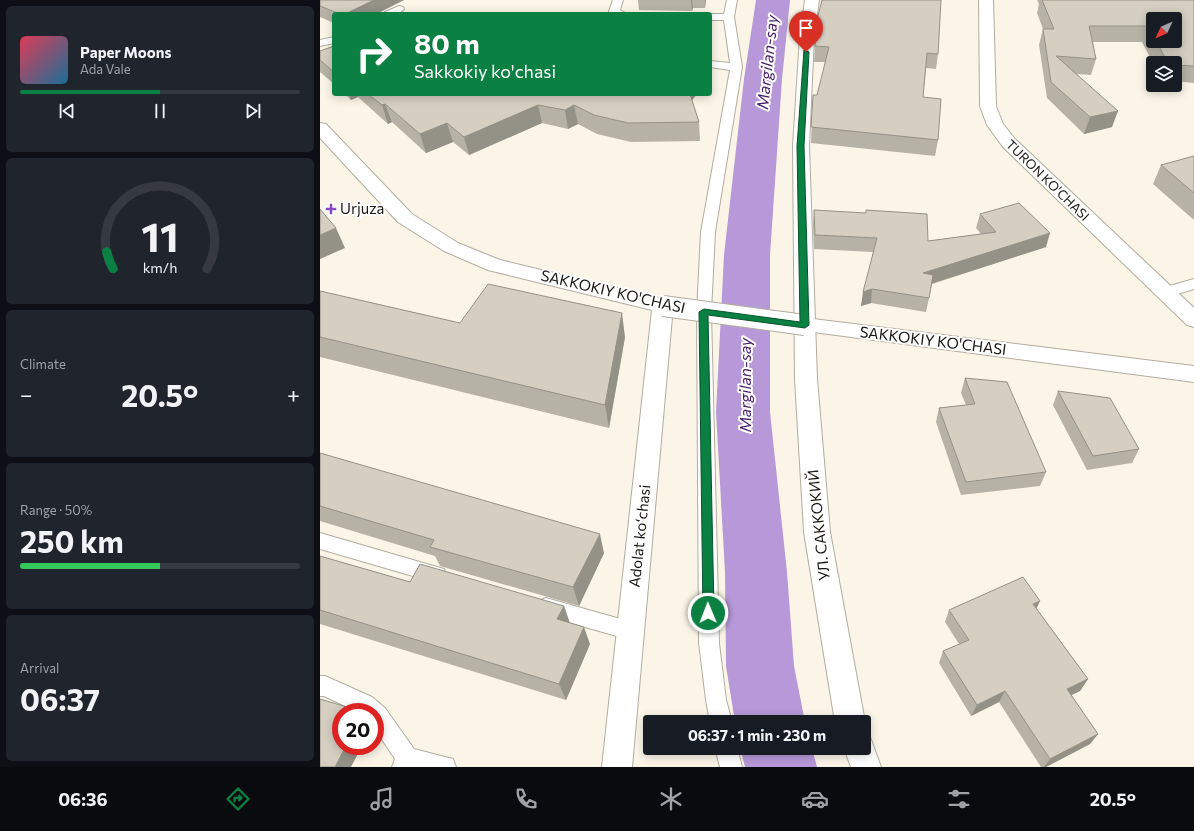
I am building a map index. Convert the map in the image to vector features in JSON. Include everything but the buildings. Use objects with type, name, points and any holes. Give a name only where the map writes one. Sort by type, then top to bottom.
[{"type":"street","name":"УЛ. САККОКИЙ","points":[[812,0],[807,36],[801,146],[806,379],[817,532],[849,715]]},
{"type":"street","name":"TURON KO'CHASI","points":[[986,0],[988,106],[995,124],[1009,143],[1164,293],[1194,320]]},
{"type":"street","name":"SAKKOKIY KO'CHASI","points":[[320,128],[405,218],[451,247],[495,265],[663,306],[1194,374]]},
{"type":"street","name":"Adolat koʻchasi","points":[[617,767],[663,306]]},
{"type":"street","points":[[862,755],[866,767]]},
{"type":"lane","points":[[617,12],[614,11],[618,0]]},
{"type":"lane","points":[[719,715],[716,700],[709,643],[704,312],[708,232],[736,67],[729,17],[732,0]]},
{"type":"lane","points":[[393,12],[399,9]]},
{"type":"lane","points":[[712,17],[729,17]]},
{"type":"lane","points":[[320,43],[332,40]]},
{"type":"lane","points":[[712,64],[736,67]]},
{"type":"lane","points":[[1164,293],[1194,284]]},
{"type":"lane","points":[[320,541],[456,580]]},
{"type":"lane","points":[[532,603],[631,631]]},
{"type":"lane","points":[[320,686],[325,686],[365,704],[378,715],[405,762],[445,767]]},
{"type":"lane","points":[[728,755],[731,767]]},
{"type":"waterway","name":"Margilan-say","points":[[769,715],[760,666],[756,572],[743,412],[747,255],[763,79],[773,0]]},
{"type":"waterway","name":"Margilan-say","points":[[778,755],[781,767]]},
{"type":"place","name":"Urjuza","points":[[331,209]]},
{"type":"route","points":[[708,613],[704,312],[805,325],[801,146],[806,52]]}]
